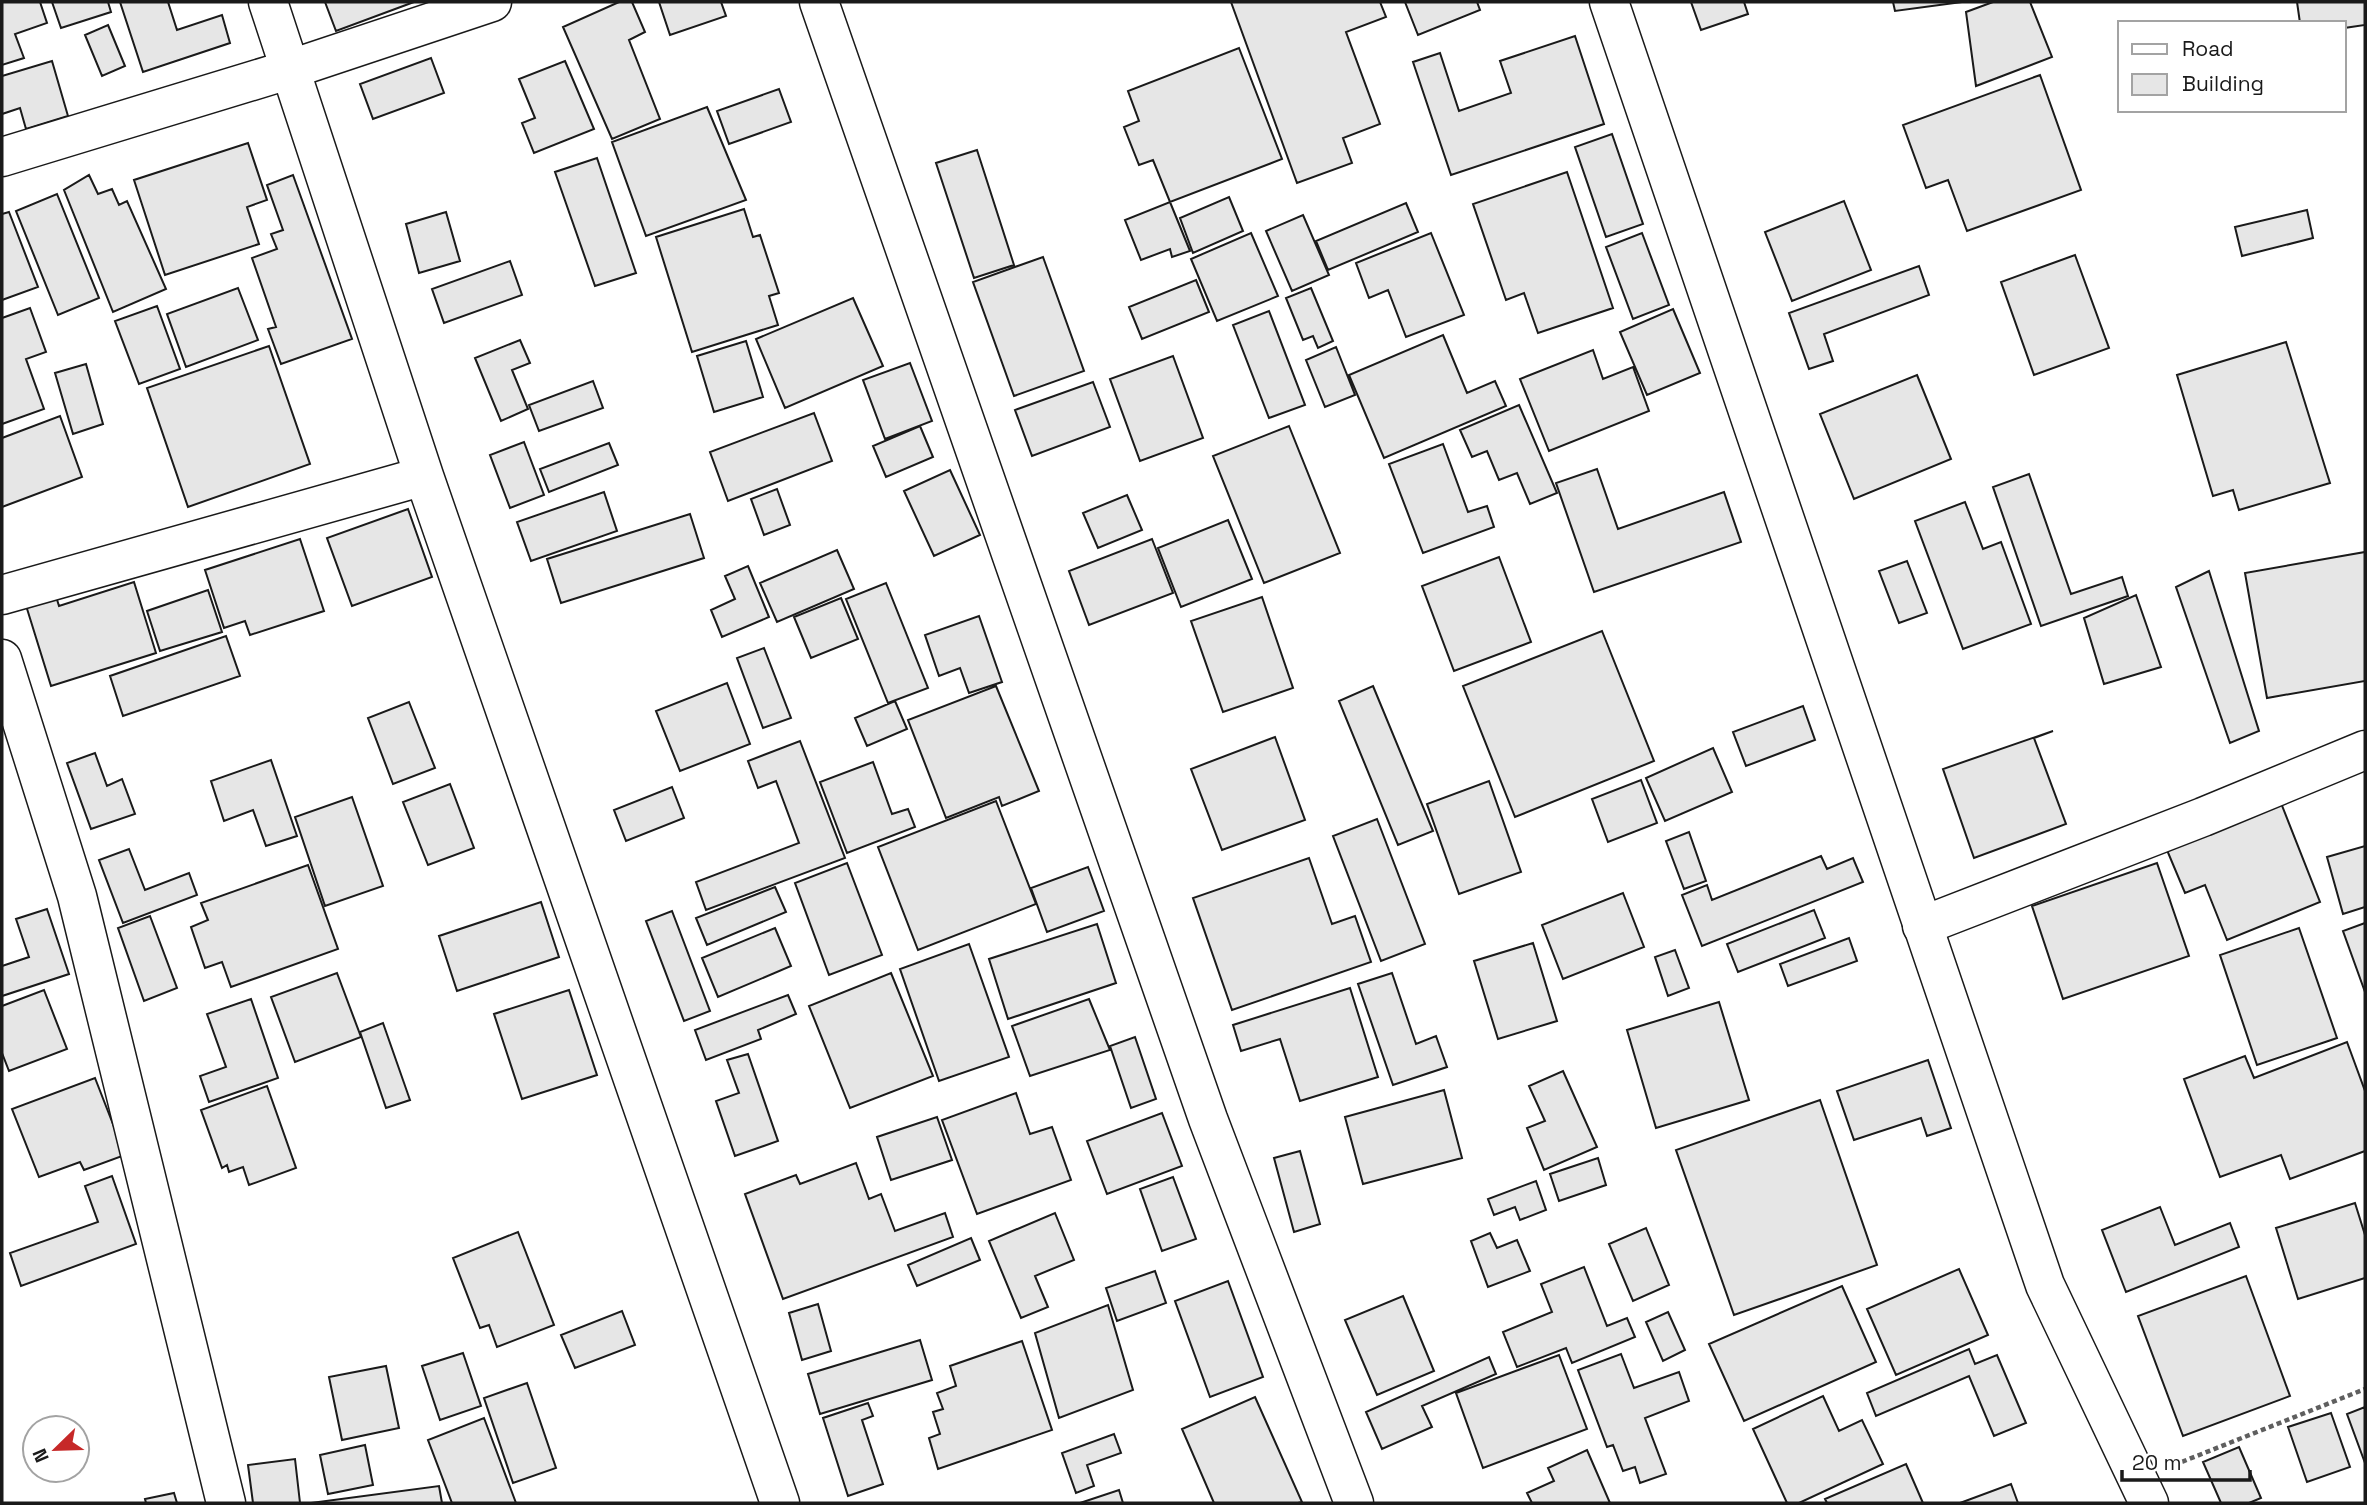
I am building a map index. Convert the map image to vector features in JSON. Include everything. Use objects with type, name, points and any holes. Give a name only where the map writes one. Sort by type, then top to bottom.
[{"type":"street","points":[[268,2],[424,476],[780,1503]]},
{"type":"street","points":[[2,157],[291,69],[492,2]]},
{"type":"street","points":[[819,2],[1208,1119],[1354,1503]]},
{"type":"street","points":[[1609,2],[2045,1285],[2143,1491]]},
{"type":"street","points":[[2,595],[424,476]]},
{"type":"street","points":[[2,659],[77,896],[226,1503]]},
{"type":"street","points":[[1922,926],[2203,817],[2365,750]]},
{"type":"path","points":[[2143,1491],[2365,1389]]},
{"type":"building","points":[[2,2],[40,2],[47,23],[15,34],[24,58],[2,65]]},
{"type":"building","points":[[52,2],[108,2],[111,12],[61,28]]},
{"type":"building","points":[[120,2],[168,2],[177,30],[222,15],[230,43],[143,72]]},
{"type":"building","points":[[325,2],[414,2],[336,31]]},
{"type":"building","points":[[619,2],[632,2],[645,32],[629,40],[660,119],[612,139],[563,27]]},
{"type":"building","points":[[659,2],[721,2],[726,16],[670,35]]},
{"type":"building","points":[[1231,2],[1380,2],[1386,17],[1346,32],[1380,124],[1343,138],[1352,163],[1297,183]]},
{"type":"building","points":[[1405,2],[1477,2],[1480,10],[1418,35]]},
{"type":"building","points":[[1691,2],[1744,2],[1748,14],[1701,30]]},
{"type":"building","points":[[1893,2],[1962,2],[1895,11]]},
{"type":"building","points":[[1993,2],[2030,2],[2052,57],[1976,86],[1966,12]]},
{"type":"building","points":[[2297,2],[2365,2],[2365,25],[2346,28],[2346,21],[2300,21]]},
{"type":"building","points":[[108,25],[125,66],[102,76],[85,35]]},
{"type":"building","points":[[1575,36],[1604,124],[1451,175],[1413,62],[1440,53],[1459,111],[1511,93],[1500,61]]},
{"type":"building","points":[[1239,48],[1282,159],[1170,202],[1153,160],[1139,165],[1124,127],[1139,121],[1128,91]]},
{"type":"building","points":[[431,58],[444,93],[373,119],[360,84]]},
{"type":"building","points":[[52,61],[68,116],[26,129],[20,108],[2,114],[2,76]]},
{"type":"building","points":[[565,61],[594,129],[534,153],[522,123],[535,118],[519,79]]},
{"type":"building","points":[[2040,75],[2081,190],[1967,231],[1948,180],[1926,188],[1903,125]]},
{"type":"building","points":[[779,89],[791,122],[729,144],[717,111]]},
{"type":"building","points":[[707,107],[746,200],[646,236],[612,142]]},
{"type":"building","points":[[1612,134],[1643,224],[1606,237],[1575,147]]},
{"type":"building","points":[[248,143],[267,200],[247,207],[259,244],[165,275],[134,180]]},
{"type":"building","points":[[977,150],[1014,265],[974,278],[936,163]]},
{"type":"building","points":[[597,158],[636,273],[595,286],[555,172]]},
{"type":"building","points":[[1567,172],[1613,308],[1538,333],[1524,293],[1506,300],[1473,204]]},
{"type":"building","points":[[89,175],[98,194],[112,189],[119,205],[127,201],[166,289],[113,312],[64,190]]},
{"type":"building","points":[[293,175],[352,339],[281,364],[268,329],[276,327],[252,258],[277,249],[271,234],[283,230],[267,185]]},
{"type":"building","points":[[57,194],[99,298],[58,315],[16,211]]},
{"type":"building","points":[[1229,197],[1243,231],[1193,253],[1180,218]]},
{"type":"building","points":[[1844,201],[1871,270],[1792,301],[1765,232]]},
{"type":"building","points":[[1170,202],[1190,251],[1172,257],[1170,249],[1141,260],[1125,220]]},
{"type":"building","points":[[1406,203],[1418,232],[1328,270],[1316,241]]},
{"type":"building","points":[[744,209],[753,237],[760,235],[779,293],[769,296],[778,325],[692,352],[656,237]]},
{"type":"building","points":[[2307,210],[2313,238],[2242,256],[2235,227]]},
{"type":"building","points":[[9,212],[38,287],[2,300],[2,214]]},
{"type":"building","points":[[446,212],[460,261],[419,273],[406,224]]},
{"type":"building","points":[[1303,215],[1329,275],[1292,291],[1266,231]]},
{"type":"building","points":[[1251,233],[1278,296],[1217,321],[1191,259]]},
{"type":"building","points":[[1431,233],[1464,315],[1406,337],[1388,290],[1369,298],[1356,263]]},
{"type":"building","points":[[1642,233],[1669,305],[1633,319],[1606,247]]},
{"type":"building","points":[[2075,255],[2109,348],[2034,375],[2001,282]]},
{"type":"building","points":[[1043,257],[1084,371],[1014,396],[973,282]]},
{"type":"building","points":[[510,261],[522,295],[444,323],[432,289]]},
{"type":"building","points":[[1919,266],[1929,295],[1824,334],[1833,361],[1809,369],[1789,313]]},
{"type":"building","points":[[1196,280],[1209,312],[1142,339],[1129,307]]},
{"type":"building","points":[[238,288],[258,340],[186,367],[167,314]]},
{"type":"building","points":[[1311,288],[1333,341],[1318,348],[1313,336],[1303,340],[1286,298]]},
{"type":"building","points":[[853,298],[883,366],[785,408],[756,339]]},
{"type":"building","points":[[157,306],[180,369],[139,384],[115,321]]},
{"type":"building","points":[[30,308],[46,352],[26,359],[44,409],[2,424],[2,318]]},
{"type":"building","points":[[1673,309],[1700,373],[1647,395],[1620,332]]},
{"type":"building","points":[[1269,311],[1305,405],[1269,418],[1233,325]]},
{"type":"building","points":[[1443,335],[1467,393],[1495,381],[1506,406],[1384,458],[1349,375]]},
{"type":"building","points":[[520,340],[530,363],[512,370],[528,409],[501,421],[475,358]]},
{"type":"building","points":[[746,341],[763,397],[714,412],[697,356]]},
{"type":"building","points":[[2286,342],[2330,483],[2239,510],[2233,490],[2213,496],[2177,375]]},
{"type":"building","points":[[269,346],[310,464],[188,507],[147,388]]},
{"type":"building","points":[[1336,347],[1355,395],[1325,407],[1306,360]]},
{"type":"building","points":[[1593,350],[1603,379],[1633,367],[1649,411],[1549,451],[1520,379]]},
{"type":"building","points":[[1173,356],[1203,438],[1140,461],[1110,379]]},
{"type":"building","points":[[910,363],[932,421],[885,439],[863,380]]},
{"type":"building","points":[[86,364],[103,424],[73,434],[55,373]]},
{"type":"building","points":[[1917,375],[1951,459],[1854,499],[1820,414]]},
{"type":"building","points":[[593,381],[603,408],[539,431],[529,405]]},
{"type":"building","points":[[1093,382],[1110,427],[1032,456],[1015,410]]},
{"type":"building","points":[[1519,405],[1557,493],[1530,504],[1517,473],[1499,480],[1487,451],[1472,457],[1460,430]]},
{"type":"building","points":[[814,413],[832,461],[728,501],[710,452]]},
{"type":"building","points":[[60,416],[82,477],[2,507],[2,438]]},
{"type":"building","points":[[920,426],[933,457],[886,477],[873,446]]},
{"type":"building","points":[[1289,426],[1340,553],[1264,583],[1213,456]]},
{"type":"building","points":[[524,442],[544,495],[510,508],[490,455]]},
{"type":"building","points":[[609,443],[618,465],[549,492],[540,469]]},
{"type":"building","points":[[1443,444],[1468,512],[1487,506],[1494,527],[1423,553],[1389,464]]},
{"type":"building","points":[[1597,469],[1618,529],[1724,492],[1741,542],[1594,592],[1556,483]]},
{"type":"building","points":[[950,470],[980,535],[934,556],[904,491]]},
{"type":"building","points":[[2029,474],[2071,594],[2122,577],[2128,596],[2041,626],[1993,487]]},
{"type":"building","points":[[777,489],[790,525],[764,535],[751,499]]},
{"type":"building","points":[[604,492],[617,531],[531,561],[517,522]]},
{"type":"building","points":[[1127,495],[1142,530],[1098,548],[1083,513]]},
{"type":"building","points":[[1965,502],[1983,549],[2001,542],[2031,624],[1963,649],[1915,521]]},
{"type":"building","points":[[408,509],[432,577],[352,606],[327,538]]},
{"type":"building","points":[[690,514],[704,558],[561,603],[547,559]]},
{"type":"building","points":[[1228,520],[1252,579],[1181,607],[1158,548]]},
{"type":"building","points":[[300,539],[324,611],[250,635],[245,621],[224,628],[205,570]]},
{"type":"building","points":[[1152,539],[1173,593],[1089,625],[1069,571]]},
{"type":"building","points":[[837,550],[854,589],[777,622],[760,583]]},
{"type":"building","points":[[2365,552],[2365,681],[2267,698],[2245,573]]},
{"type":"building","points":[[1499,557],[1531,642],[1454,671],[1422,586]]},
{"type":"building","points":[[1907,561],[1927,613],[1899,623],[1879,571]]},
{"type":"building","points":[[748,566],[769,617],[722,637],[711,610],[735,599],[725,576]]},
{"type":"building","points":[[2209,571],[2259,731],[2230,743],[2176,587]]},
{"type":"building","points":[[134,582],[156,653],[51,686],[24,599],[54,590],[59,606]]},
{"type":"building","points":[[886,583],[928,688],[888,703],[846,599]]},
{"type":"building","points":[[208,590],[222,632],[160,651],[147,611]]},
{"type":"building","points":[[2136,595],[2161,667],[2104,684],[2084,618]]},
{"type":"building","points":[[1262,597],[1293,688],[1223,712],[1191,621]]},
{"type":"building","points":[[841,598],[858,639],[811,658],[794,617]]},
{"type":"building","points":[[979,616],[1002,682],[969,693],[960,668],[939,676],[925,635]]},
{"type":"building","points":[[1602,631],[1654,761],[1515,817],[1463,686]]},
{"type":"building","points":[[226,636],[240,676],[123,716],[110,676]]},
{"type":"building","points":[[764,648],[791,718],[763,728],[737,658]]},
{"type":"building","points":[[727,683],[750,744],[680,771],[656,711]]},
{"type":"building","points":[[996,686],[1039,791],[1002,806],[999,797],[946,818],[908,720]]},
{"type":"building","points":[[1373,686],[1433,831],[1398,845],[1339,701]]},
{"type":"building","points":[[895,701],[907,729],[867,746],[855,718]]},
{"type":"building","points":[[409,702],[435,768],[393,784],[368,718]]},
{"type":"building","points":[[1803,706],[1815,740],[1746,766],[1733,732]]},
{"type":"building","points":[[2053,731],[2034,738],[2066,824],[1974,858],[1943,769]]},
{"type":"building","points":[[1275,737],[1305,820],[1222,850],[1191,769]]},
{"type":"building","points":[[800,741],[845,858],[706,910],[696,882],[799,843],[776,781],[758,788],[748,761]]},
{"type":"building","points":[[1713,748],[1732,792],[1665,821],[1646,778]]},
{"type":"building","points":[[95,753],[107,786],[122,779],[135,814],[91,829],[67,763]]},
{"type":"building","points":[[271,760],[297,836],[266,846],[253,810],[224,821],[211,781]]},
{"type":"building","points":[[873,762],[892,814],[908,809],[915,827],[847,853],[820,782]]},
{"type":"building","points":[[1641,780],[1657,823],[1608,842],[1592,799]]},
{"type":"building","points":[[1489,781],[1521,872],[1459,894],[1427,804]]},
{"type":"building","points":[[450,784],[474,848],[428,865],[403,802]]},
{"type":"building","points":[[672,787],[684,818],[626,841],[614,810]]},
{"type":"building","points":[[352,797],[383,886],[325,906],[295,817]]},
{"type":"building","points":[[2279,798],[2320,902],[2227,940],[2205,885],[2185,893],[2164,843]]},
{"type":"building","points":[[996,801],[1036,904],[918,950],[878,847]]},
{"type":"building","points":[[1377,819],[1425,944],[1381,961],[1333,836]]},
{"type":"building","points":[[1689,832],[1706,881],[1684,889],[1666,841]]},
{"type":"building","points":[[2365,846],[2365,907],[2343,914],[2327,857]]},
{"type":"building","points":[[129,849],[145,890],[189,873],[197,895],[123,923],[99,860]]},
{"type":"building","points":[[1821,856],[1827,869],[1853,858],[1863,882],[1702,946],[1682,895],[1707,885],[1712,900]]},
{"type":"building","points":[[1309,858],[1332,924],[1355,916],[1371,962],[1232,1010],[1193,898]]},
{"type":"building","points":[[847,863],[882,955],[829,975],[795,883]]},
{"type":"building","points":[[2157,863],[2189,956],[2063,999],[2032,906]]},
{"type":"building","points":[[308,865],[338,949],[231,987],[222,962],[205,968],[191,927],[208,920],[201,903]]},
{"type":"building","points":[[1088,867],[1104,911],[1047,932],[1031,888]]},
{"type":"building","points":[[775,887],[786,912],[707,945],[696,918]]},
{"type":"building","points":[[1623,893],[1644,947],[1563,979],[1542,925]]},
{"type":"building","points":[[541,902],[559,957],[457,991],[439,936]]},
{"type":"building","points":[[47,909],[69,974],[2,996],[2,966],[29,957],[16,919]]},
{"type":"building","points":[[1814,910],[1825,938],[1738,972],[1727,944]]},
{"type":"building","points":[[672,911],[710,1011],[684,1021],[646,921]]},
{"type":"building","points":[[150,916],[177,988],[144,1001],[118,928]]},
{"type":"building","points":[[2365,923],[2365,992],[2343,931]]},
{"type":"building","points":[[1097,924],[1116,983],[1008,1019],[989,959]]},
{"type":"building","points":[[775,928],[791,966],[718,997],[702,958]]},
{"type":"building","points":[[2299,928],[2337,1038],[2257,1065],[2220,955]]},
{"type":"building","points":[[1849,938],[1857,961],[1788,986],[1780,964]]},
{"type":"building","points":[[1533,943],[1557,1021],[1498,1039],[1474,961]]},
{"type":"building","points":[[969,944],[1009,1057],[939,1081],[900,969]]},
{"type":"building","points":[[1675,950],[1689,988],[1668,996],[1655,957]]},
{"type":"building","points":[[337,973],[361,1037],[295,1062],[271,997]]},
{"type":"building","points":[[891,973],[933,1076],[850,1108],[809,1006]]},
{"type":"building","points":[[1392,973],[1416,1044],[1436,1036],[1447,1067],[1393,1085],[1358,984]]},
{"type":"building","points":[[1350,988],[1378,1077],[1300,1101],[1280,1039],[1241,1051],[1233,1025]]},
{"type":"building","points":[[44,990],[67,1049],[9,1071],[2,1053],[2,1006]]},
{"type":"building","points":[[569,990],[597,1075],[522,1099],[494,1014]]},
{"type":"building","points":[[788,995],[796,1014],[758,1030],[761,1039],[706,1060],[695,1030]]},
{"type":"building","points":[[251,999],[278,1078],[209,1102],[200,1076],[226,1067],[207,1014]]},
{"type":"building","points":[[1089,999],[1110,1050],[1030,1076],[1012,1026]]},
{"type":"building","points":[[1719,1002],[1749,1100],[1656,1128],[1627,1030]]},
{"type":"building","points":[[383,1023],[410,1100],[386,1108],[360,1032]]},
{"type":"building","points":[[1135,1037],[1156,1099],[1131,1108],[1110,1046]]},
{"type":"building","points":[[2347,1042],[2365,1091],[2365,1151],[2290,1179],[2281,1155],[2220,1177],[2184,1079],[2245,1056],[2254,1078]]},
{"type":"building","points":[[748,1054],[778,1141],[735,1156],[716,1101],[739,1093],[727,1060]]},
{"type":"building","points":[[1928,1060],[1951,1128],[1927,1136],[1921,1118],[1854,1140],[1837,1091]]},
{"type":"building","points":[[1563,1071],[1597,1147],[1544,1170],[1527,1128],[1545,1121],[1529,1086]]},
{"type":"building","points":[[95,1078],[125,1155],[84,1170],[80,1162],[39,1177],[12,1109]]},
{"type":"building","points":[[267,1086],[296,1168],[249,1185],[243,1167],[229,1172],[227,1165],[222,1168],[201,1110]]},
{"type":"building","points":[[1444,1090],[1462,1158],[1363,1184],[1345,1117]]},
{"type":"building","points":[[1016,1093],[1030,1134],[1052,1127],[1071,1180],[977,1214],[942,1120]]},
{"type":"building","points":[[1820,1100],[1877,1265],[1734,1315],[1676,1150]]},
{"type":"building","points":[[1162,1113],[1182,1166],[1107,1194],[1087,1141]]},
{"type":"building","points":[[937,1117],[952,1160],[891,1180],[877,1137]]},
{"type":"building","points":[[1300,1151],[1320,1224],[1294,1232],[1274,1158]]},
{"type":"building","points":[[1598,1158],[1606,1185],[1559,1201],[1550,1174]]},
{"type":"building","points":[[856,1163],[869,1199],[881,1194],[895,1231],[945,1213],[953,1237],[783,1299],[745,1194],[796,1175],[800,1184]]},
{"type":"building","points":[[112,1176],[136,1244],[21,1286],[10,1253],[98,1222],[85,1186]]},
{"type":"building","points":[[1173,1177],[1196,1239],[1162,1251],[1140,1189]]},
{"type":"building","points":[[1536,1181],[1546,1210],[1520,1220],[1515,1207],[1494,1215],[1488,1199]]},
{"type":"building","points":[[2355,1203],[2365,1235],[2365,1278],[2298,1299],[2276,1228]]},
{"type":"building","points":[[2160,1207],[2175,1245],[2230,1223],[2239,1247],[2126,1292],[2102,1230]]},
{"type":"building","points":[[1055,1213],[1074,1260],[1035,1276],[1048,1307],[1021,1318],[989,1241]]},
{"type":"building","points":[[1646,1228],[1669,1285],[1633,1301],[1609,1244]]},
{"type":"building","points":[[518,1232],[554,1325],[497,1347],[489,1325],[480,1328],[453,1258]]},
{"type":"building","points":[[1490,1233],[1497,1248],[1517,1240],[1530,1271],[1488,1287],[1471,1241]]},
{"type":"building","points":[[971,1238],[980,1260],[917,1286],[908,1265]]},
{"type":"building","points":[[1584,1267],[1607,1326],[1627,1318],[1635,1337],[1572,1363],[1566,1348],[1517,1367],[1503,1332],[1552,1312],[1541,1284]]},
{"type":"building","points":[[1959,1269],[1988,1335],[1896,1375],[1867,1309]]},
{"type":"building","points":[[1155,1271],[1166,1303],[1117,1321],[1106,1288]]},
{"type":"building","points":[[2246,1276],[2290,1396],[2183,1436],[2138,1316]]},
{"type":"building","points":[[1228,1281],[1263,1377],[1210,1397],[1175,1301]]},
{"type":"building","points":[[1842,1286],[1876,1362],[1744,1421],[1709,1344]]},
{"type":"building","points":[[1403,1296],[1434,1371],[1377,1395],[1345,1320]]},
{"type":"building","points":[[818,1304],[831,1351],[802,1360],[789,1313]]},
{"type":"building","points":[[1108,1305],[1133,1390],[1059,1418],[1035,1333]]},
{"type":"building","points":[[622,1311],[635,1345],[575,1368],[561,1335]]},
{"type":"building","points":[[1668,1312],[1685,1350],[1663,1361],[1646,1322]]},
{"type":"building","points":[[920,1340],[932,1380],[820,1414],[808,1374]]},
{"type":"building","points":[[1022,1341],[1052,1430],[938,1469],[929,1438],[940,1434],[933,1412],[943,1409],[937,1393],[956,1386],[950,1366]]},
{"type":"building","points":[[1969,1349],[1975,1364],[1997,1355],[2026,1423],[1994,1436],[1969,1376],[1876,1416],[1867,1393]]},
{"type":"building","points":[[463,1353],[481,1406],[440,1420],[422,1366]]},
{"type":"building","points":[[1621,1354],[1634,1388],[1679,1372],[1689,1401],[1645,1418],[1666,1474],[1640,1483],[1635,1467],[1623,1471],[1613,1445],[1607,1447],[1578,1370]]},
{"type":"building","points":[[1559,1355],[1587,1429],[1483,1468],[1456,1393]]},
{"type":"building","points":[[1489,1357],[1496,1374],[1422,1406],[1432,1427],[1382,1449],[1366,1412]]},
{"type":"building","points":[[386,1366],[399,1428],[342,1440],[329,1377]]},
{"type":"building","points":[[527,1383],[556,1468],[513,1483],[484,1398]]},
{"type":"building","points":[[1823,1396],[1839,1431],[1862,1420],[1883,1464],[1799,1503],[1787,1503],[1753,1429]]},
{"type":"building","points":[[1255,1397],[1302,1502],[1214,1503],[1182,1429]]},
{"type":"building","points":[[868,1403],[873,1416],[862,1420],[883,1484],[848,1496],[823,1418]]},
{"type":"building","points":[[2365,1407],[2365,1463],[2347,1414]]},
{"type":"building","points":[[2331,1413],[2350,1467],[2307,1482],[2288,1427]]},
{"type":"building","points":[[484,1418],[516,1503],[452,1503],[428,1440]]},
{"type":"building","points":[[1114,1434],[1121,1453],[1087,1465],[1094,1486],[1076,1493],[1062,1453]]},
{"type":"building","points":[[365,1445],[373,1485],[328,1494],[320,1455]]},
{"type":"building","points":[[2239,1447],[2261,1498],[2249,1503],[2221,1503],[2203,1462]]},
{"type":"building","points":[[1587,1450],[1610,1503],[1532,1503],[1527,1493],[1554,1481],[1548,1468]]},
{"type":"building","points":[[295,1459],[300,1503],[253,1503],[248,1465]]},
{"type":"building","points":[[1906,1464],[1923,1503],[1827,1503],[1825,1499]]},
{"type":"building","points":[[2011,1484],[2018,1503],[1960,1503]]},
{"type":"building","points":[[439,1486],[442,1503],[311,1503]]},
{"type":"building","points":[[1119,1490],[1123,1503],[1080,1503]]},
{"type":"building","points":[[174,1493],[177,1503],[146,1503],[145,1499]]}]
